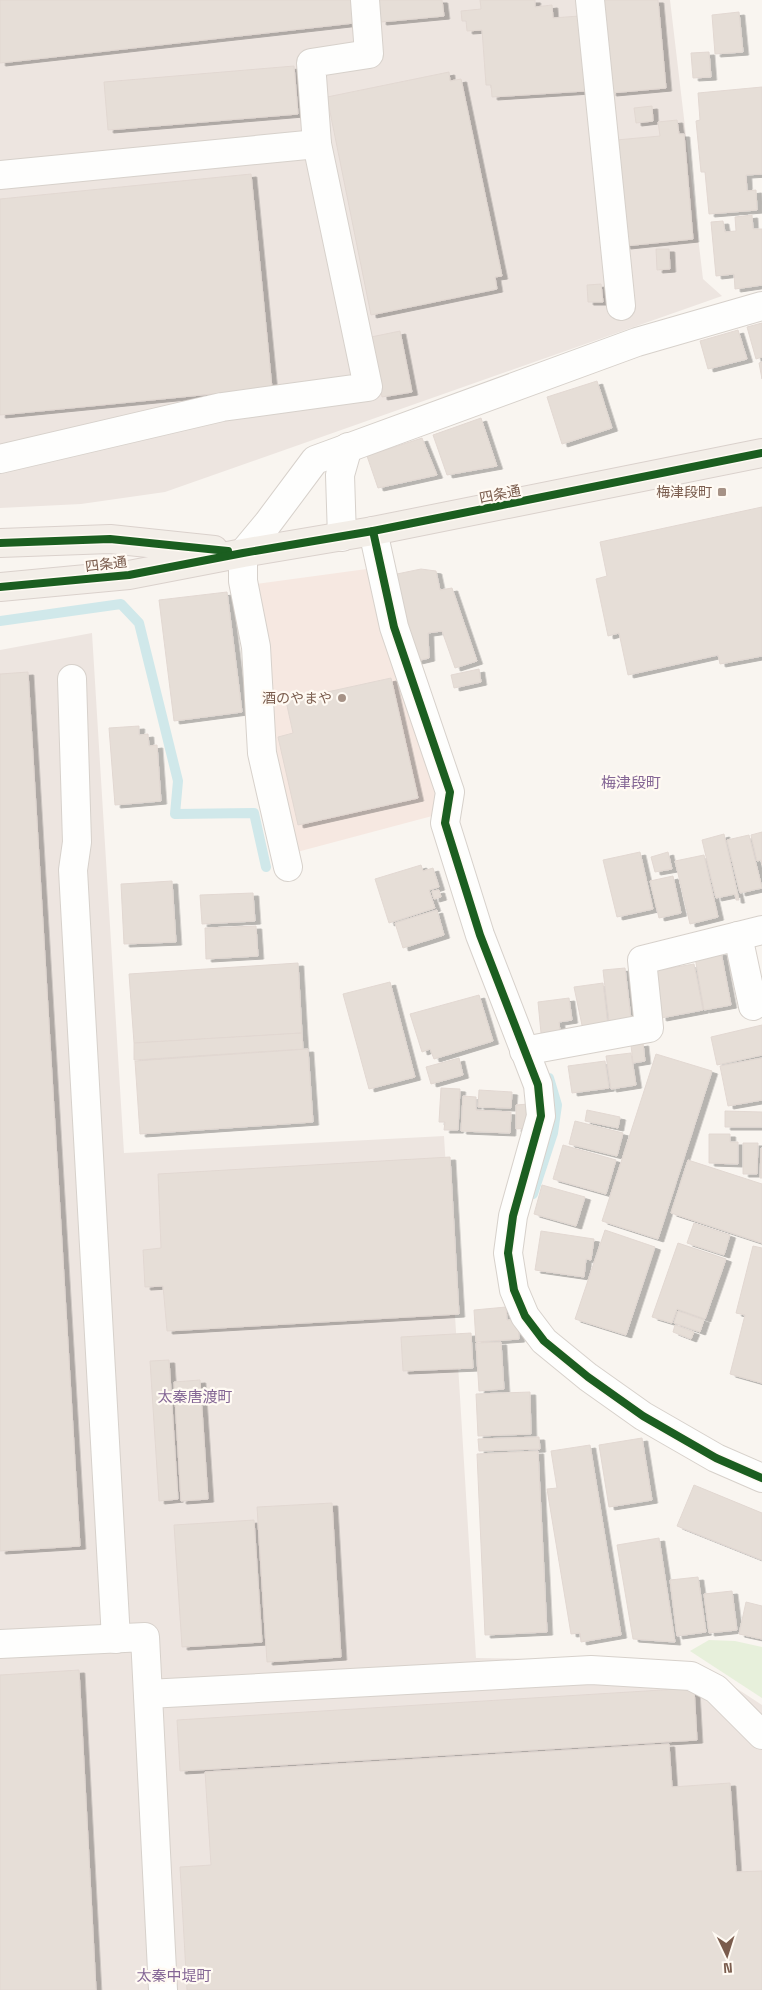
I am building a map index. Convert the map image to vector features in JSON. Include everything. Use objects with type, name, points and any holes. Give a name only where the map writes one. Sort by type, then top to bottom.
[{"type":"main road","name":"四条通","points":[[0,587],[129,575],[242,552],[342,537],[762,453]]},
{"type":"main road","name":"四条通","points":[[0,543],[110,539],[242,552]]},
{"type":"street","points":[[0,460],[222,407],[368,387],[317,144],[311,63],[369,54],[365,0]]},
{"type":"street","points":[[590,0],[621,306]]},
{"type":"street","points":[[0,175],[317,144]]},
{"type":"street","points":[[288,867],[262,753],[256,647],[243,581],[242,552],[268,523],[315,460],[637,342],[762,306]]},
{"type":"street","points":[[342,537],[340,475],[348,447]]},
{"type":"street","points":[[373,531],[394,627],[450,792],[445,824],[480,935],[538,1085],[541,1116],[513,1216],[508,1253],[514,1290],[525,1316],[544,1341],[588,1377],[643,1416],[716,1458],[762,1478]]},
{"type":"street","points":[[72,679],[77,842],[73,870],[116,1639]]},
{"type":"street","points":[[524,1051],[649,1028],[642,960],[750,933],[753,1006]]},
{"type":"street","points":[[0,1644],[145,1637],[163,1990]]},
{"type":"street","points":[[148,1694],[591,1670],[691,1676],[716,1689],[762,1735]]},
{"type":"shaded area","points":[[0,0],[670,0],[703,279],[722,296],[165,492],[81,504],[0,508]]},
{"type":"shaded area","name":"酒のやまや","points":[[374,568],[443,791],[434,800],[436,815],[297,852],[274,755],[269,642],[256,584]]},
{"type":"shaded area","points":[[92,633],[124,1153],[444,1136],[476,1658],[696,1662],[762,1705],[762,1990],[0,1990],[0,650]]},
{"type":"green space","points":[[709,1640],[735,1641],[762,1647],[762,1698],[690,1651]]},
{"type":"building","points":[[0,0],[351,0],[354,23],[0,63]]},
{"type":"building","points":[[379,0],[442,0],[444,16],[381,22]]},
{"type":"building","points":[[480,0],[535,0],[535,7],[552,5],[553,18],[579,16],[585,91],[492,97],[491,85],[486,85],[482,30],[467,31],[466,21],[462,21],[461,11],[481,9]]},
{"type":"building","points":[[603,0],[658,0],[666,88],[611,93]]},
{"type":"building","points":[[739,12],[743,52],[715,54],[712,15]]},
{"type":"building","points":[[709,52],[711,77],[693,78],[691,53]]},
{"type":"building","points":[[294,66],[298,114],[108,130],[104,82]]},
{"type":"building","points":[[449,72],[450,81],[461,79],[502,276],[495,277],[497,289],[371,315],[327,97]]},
{"type":"building","points":[[762,87],[762,174],[746,175],[747,191],[756,190],[757,210],[709,214],[705,172],[701,172],[696,121],[700,120],[698,93]]},
{"type":"building","points":[[652,106],[653,121],[636,123],[634,108]]},
{"type":"building","points":[[677,120],[679,134],[684,134],[693,239],[625,246],[616,140],[660,136],[658,122]]},
{"type":"building","points":[[251,174],[272,388],[0,415],[0,199]]},
{"type":"building","points":[[752,215],[753,229],[762,229],[762,285],[735,289],[734,274],[716,276],[711,222],[723,221],[725,232],[736,231],[735,217]]},
{"type":"building","points":[[656,249],[669,249],[670,269],[657,270]]},
{"type":"building","points":[[601,284],[603,302],[588,302],[587,285]]},
{"type":"building","points":[[762,323],[762,357],[756,359],[747,327]]},
{"type":"building","points":[[738,330],[747,359],[708,369],[700,341]]},
{"type":"building","points":[[400,331],[412,392],[382,397],[371,337]]},
{"type":"building","points":[[762,362],[762,379],[759,363]]},
{"type":"building","points":[[597,381],[612,428],[562,444],[547,397]]},
{"type":"building","points":[[481,418],[497,466],[447,475],[433,435]]},
{"type":"building","points":[[422,438],[437,475],[378,488],[367,456]]},
{"type":"building","points":[[762,507],[762,656],[720,664],[718,655],[628,675],[619,633],[608,636],[596,579],[607,576],[600,542]]},
{"type":"building","points":[[421,569],[436,571],[440,590],[452,588],[477,661],[455,668],[442,631],[428,633],[429,658],[412,662],[392,575]]},
{"type":"building","points":[[227,592],[242,712],[174,721],[159,600]]},
{"type":"building","points":[[479,669],[481,682],[454,688],[451,675]]},
{"type":"building","points":[[28,672],[80,1546],[0,1551],[0,674]]},
{"type":"building","points":[[391,678],[418,798],[298,825],[278,737],[293,733],[286,701]]},
{"type":"building","points":[[139,726],[139,735],[148,734],[149,746],[157,745],[161,801],[115,805],[109,728]]},
{"type":"building","points":[[762,832],[762,865],[761,860],[757,861],[751,835]]},
{"type":"building","points":[[724,834],[739,900],[736,900],[735,894],[716,898],[702,840]]},
{"type":"building","points":[[749,835],[762,888],[740,893],[727,840]]},
{"type":"building","points":[[640,852],[653,909],[617,917],[603,860]]},
{"type":"building","points":[[668,852],[672,869],[655,872],[651,857]]},
{"type":"building","points":[[704,855],[718,917],[690,924],[675,861]]},
{"type":"building","points":[[421,865],[423,871],[433,868],[439,887],[429,890],[435,908],[389,923],[375,879]]},
{"type":"building","points":[[673,876],[681,913],[659,918],[650,881]]},
{"type":"building","points":[[172,881],[176,942],[124,944],[121,884]]},
{"type":"building","points":[[439,890],[441,897],[434,899],[432,891]]},
{"type":"building","points":[[253,893],[255,921],[202,924],[200,895]]},
{"type":"building","points":[[437,910],[444,935],[403,948],[395,923]]},
{"type":"building","points":[[256,926],[258,956],[206,959],[205,928]]},
{"type":"building","points":[[721,952],[731,1005],[704,1010],[695,957]]},
{"type":"building","points":[[298,963],[302,1033],[134,1043],[129,974]]},
{"type":"building","points":[[694,964],[703,1010],[661,1018],[653,971]]},
{"type":"building","points":[[625,968],[631,1019],[609,1021],[603,970]]},
{"type":"building","points":[[390,982],[415,1077],[369,1089],[343,994]]},
{"type":"building","points":[[603,983],[608,1027],[583,1030],[574,987]]},
{"type":"building","points":[[479,995],[493,1041],[434,1059],[430,1049],[422,1052],[410,1014]]},
{"type":"building","points":[[569,998],[572,1020],[559,1022],[560,1031],[541,1033],[538,1002]]},
{"type":"building","points":[[762,1025],[762,1055],[717,1065],[711,1037]]},
{"type":"building","points":[[302,1033],[303,1049],[134,1060],[134,1043]]},
{"type":"building","points":[[643,1043],[645,1061],[633,1063],[631,1045]]},
{"type":"building","points":[[308,1049],[313,1122],[140,1134],[135,1061]]},
{"type":"building","points":[[631,1053],[636,1085],[611,1089],[606,1056]]},
{"type":"building","points":[[656,1054],[712,1071],[658,1239],[602,1221]]},
{"type":"building","points":[[459,1058],[463,1075],[431,1084],[426,1067]]},
{"type":"building","points":[[762,1058],[762,1100],[728,1106],[720,1066]]},
{"type":"building","points":[[605,1061],[609,1088],[572,1093],[568,1066]]},
{"type":"building","points":[[441,1088],[460,1089],[458,1130],[444,1130],[445,1122],[439,1122]]},
{"type":"building","points":[[479,1090],[512,1092],[511,1108],[478,1107]]},
{"type":"building","points":[[463,1096],[476,1097],[476,1110],[511,1112],[510,1133],[461,1131]]},
{"type":"building","points":[[528,1104],[528,1128],[516,1129],[516,1105]]},
{"type":"building","points":[[587,1110],[620,1117],[618,1128],[585,1121]]},
{"type":"building","points":[[725,1111],[762,1112],[762,1127],[725,1127]]},
{"type":"building","points":[[575,1121],[623,1133],[617,1156],[569,1144]]},
{"type":"building","points":[[709,1134],[730,1134],[730,1142],[738,1142],[738,1164],[709,1163]]},
{"type":"building","points":[[743,1143],[758,1143],[757,1174],[743,1174]]},
{"type":"building","points":[[563,1145],[616,1160],[606,1194],[553,1179]]},
{"type":"building","points":[[761,1148],[762,1178],[760,1178]]},
{"type":"building","points":[[450,1157],[459,1314],[167,1331],[163,1286],[145,1287],[143,1250],[161,1248],[158,1174]]},
{"type":"building","points":[[688,1160],[762,1184],[762,1243],[671,1213]]},
{"type":"building","points":[[542,1185],[585,1197],[576,1226],[534,1214]]},
{"type":"building","points":[[694,1223],[730,1235],[724,1255],[687,1243]]},
{"type":"building","points":[[605,1230],[655,1247],[626,1335],[575,1319]]},
{"type":"building","points":[[541,1231],[594,1239],[591,1260],[586,1259],[584,1277],[535,1270]]},
{"type":"building","points":[[678,1243],[726,1259],[705,1319],[677,1309],[672,1323],[652,1317]]},
{"type":"building","points":[[753,1246],[762,1248],[762,1383],[730,1374],[745,1315],[736,1313]]},
{"type":"building","points":[[506,1307],[507,1320],[518,1319],[519,1339],[476,1342],[474,1310]]},
{"type":"building","points":[[678,1311],[704,1320],[700,1332],[674,1323]]},
{"type":"building","points":[[675,1325],[694,1332],[691,1339],[673,1332]]},
{"type":"building","points":[[471,1333],[473,1368],[403,1371],[401,1337]]},
{"type":"building","points":[[501,1342],[504,1389],[479,1391],[476,1343]]},
{"type":"building","points":[[169,1360],[178,1499],[159,1501],[150,1361]]},
{"type":"building","points":[[200,1380],[208,1499],[181,1501],[174,1382]]},
{"type":"building","points":[[530,1392],[531,1434],[478,1436],[476,1394]]},
{"type":"building","points":[[539,1437],[540,1449],[479,1451],[478,1439]]},
{"type":"building","points":[[642,1438],[652,1500],[609,1507],[599,1445]]},
{"type":"building","points":[[590,1445],[621,1635],[581,1642],[580,1633],[571,1634],[547,1489],[557,1488],[551,1451]]},
{"type":"building","points":[[538,1451],[547,1632],[485,1635],[477,1454]]},
{"type":"building","points":[[694,1485],[762,1513],[762,1560],[677,1526]]},
{"type":"building","points":[[332,1503],[341,1657],[267,1662],[257,1507]]},
{"type":"building","points":[[254,1520],[262,1642],[182,1647],[174,1525]]},
{"type":"building","points":[[659,1538],[675,1642],[633,1639],[617,1545]]},
{"type":"building","points":[[698,1577],[706,1632],[677,1636],[670,1580]]},
{"type":"building","points":[[732,1591],[737,1630],[709,1633],[704,1594]]},
{"type":"building","points":[[746,1602],[762,1606],[762,1639],[739,1634]]},
{"type":"building","points":[[79,1670],[96,1990],[0,1990],[0,1675]]},
{"type":"building","points":[[694,1688],[697,1740],[180,1771],[177,1720]]},
{"type":"building","points":[[669,1744],[672,1787],[730,1783],[736,1872],[762,1871],[762,1990],[187,1990],[180,1867],[211,1865],[205,1772]]},
{"type":"waterway","points":[[0,621],[121,604],[139,623],[178,781],[175,814],[254,813],[266,867]]},
{"type":"waterway","points":[[533,1194],[553,1133],[557,1105],[549,1078]]},
{"type":"cycle path","points":[[0,587],[129,575],[373,531],[762,453]]},
{"type":"cycle path","points":[[373,531],[394,627],[450,792],[445,823],[480,935],[538,1085],[541,1116],[513,1216],[508,1253],[514,1290],[525,1316],[544,1341],[588,1377],[643,1416],[716,1458],[762,1478]]},
{"type":"cycle path","points":[[0,543],[110,539],[228,551]]},
{"type":"place","name":"梅津段町","points":[[722,492]]},
{"type":"place","name":"酒のやまや","points":[[342,698]]},
{"type":"district","name":"梅津段町","points":[[631,783]]},
{"type":"district","name":"太秦唐渡町","points":[[195,1397]]},
{"type":"district","name":"太秦中堤町","points":[[174,1976]]}]
